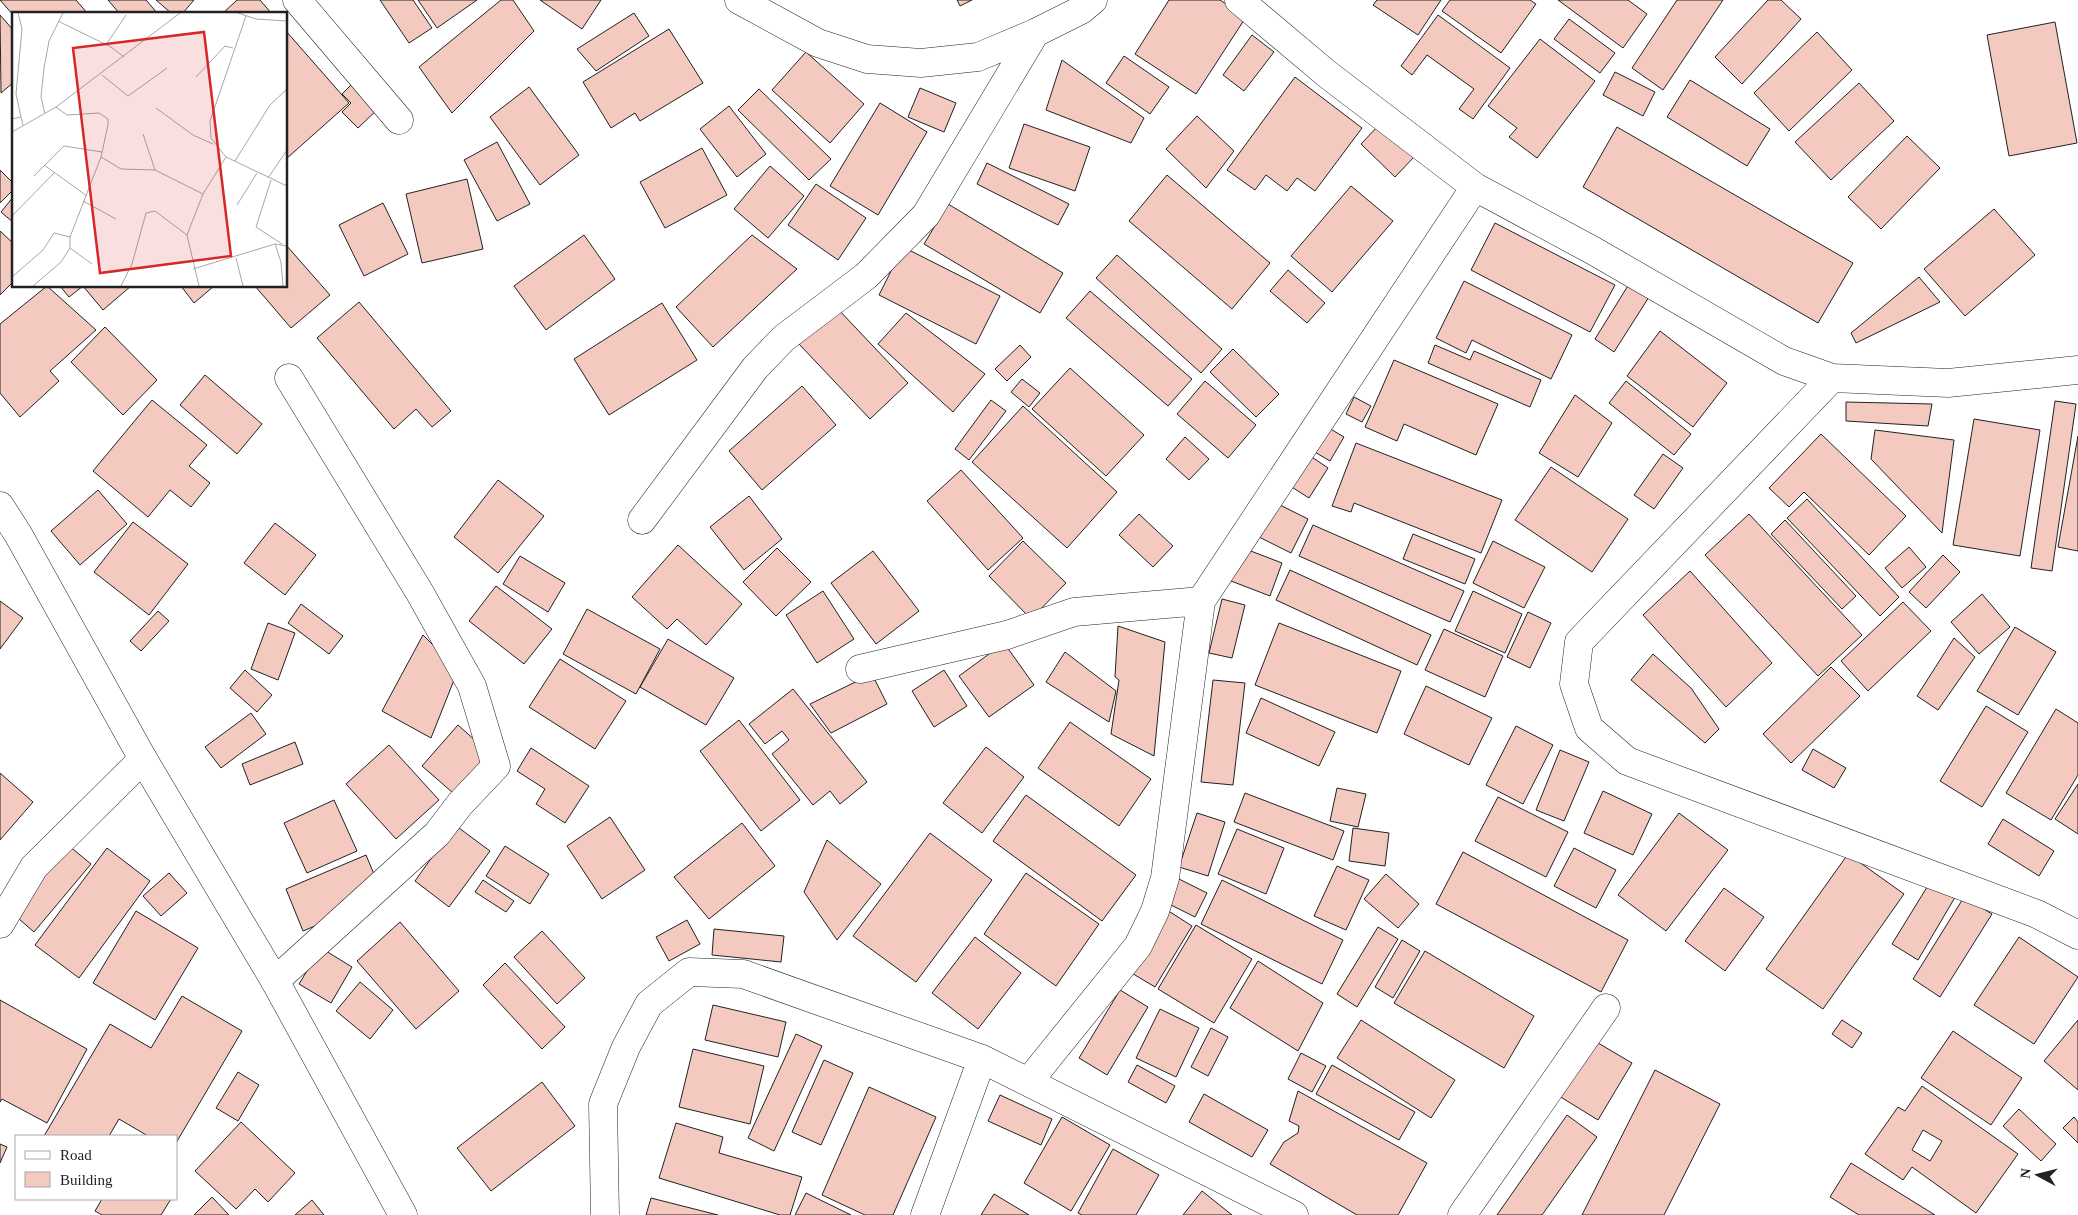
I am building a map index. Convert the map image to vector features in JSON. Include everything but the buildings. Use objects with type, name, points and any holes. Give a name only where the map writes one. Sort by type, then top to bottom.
[{"type":"street","points":[[296,0],[399,120]]},
{"type":"street","points":[[739,0],[818,44],[866,59],[921,63],[978,57],[1035,34],[1081,10],[1093,0]]},
{"type":"street","points":[[1239,0],[1328,74],[1475,187],[1592,250],[1784,361],[1832,378],[1948,382],[2078,370]]},
{"type":"street","points":[[642,520],[755,368],[784,338],[866,276],[926,215],[1035,34]]},
{"type":"street","points":[[1029,1081],[1138,946],[1155,911],[1164,878],[1201,602],[1475,187]]},
{"type":"street","points":[[275,981],[437,834],[460,804],[496,766],[472,686],[420,593],[289,378]]},
{"type":"street","points":[[1832,378],[1579,642],[1574,684],[1589,728],[1627,761],[2037,914],[2078,935]]},
{"type":"street","points":[[0,506],[18,534],[143,759],[275,981],[403,1215]]},
{"type":"street","points":[[860,669],[1007,635],[1074,612],[1201,602]]},
{"type":"street","points":[[3,910],[34,868],[143,759]]},
{"type":"street","points":[[606,1215],[603,1104],[626,1047],[649,1004],[689,972],[744,974],[982,1059],[1294,1215]]},
{"type":"street","points":[[1462,1215],[1606,1008]]},
{"type":"street","points":[[925,1215],[982,1059]]}]
